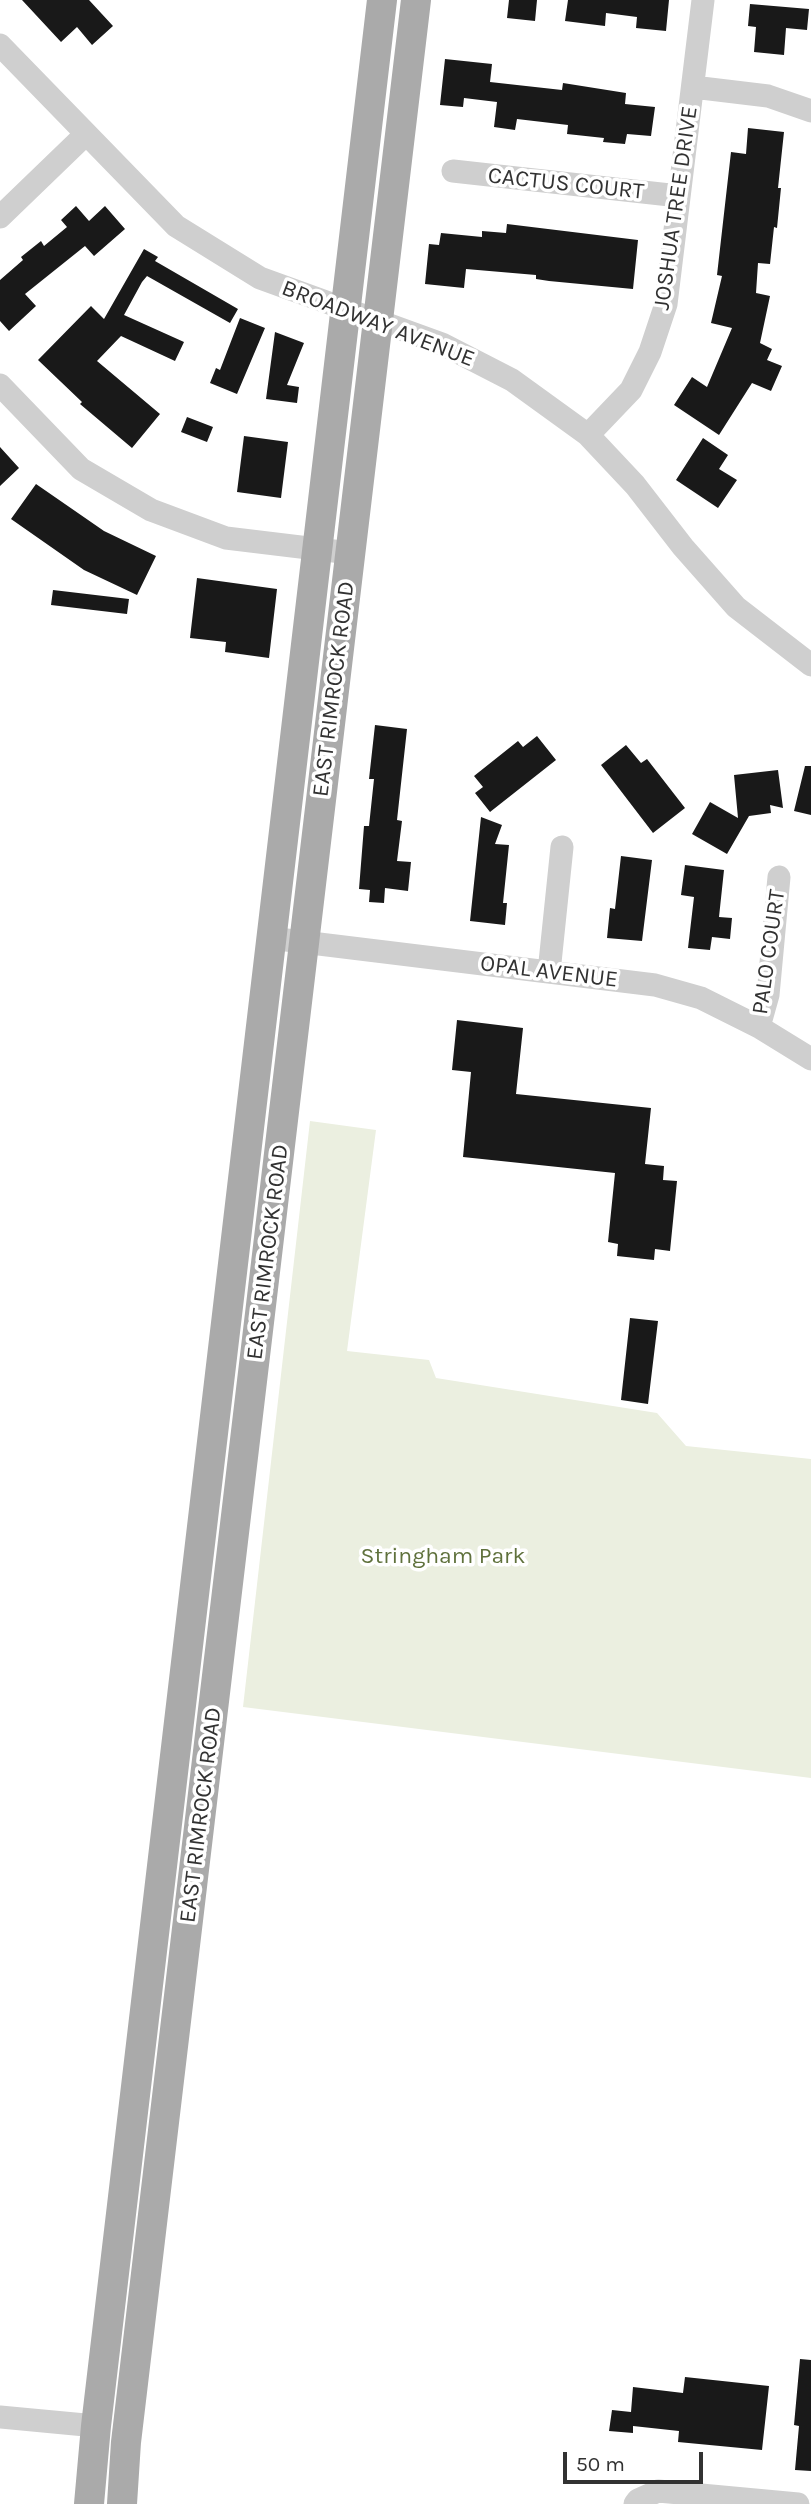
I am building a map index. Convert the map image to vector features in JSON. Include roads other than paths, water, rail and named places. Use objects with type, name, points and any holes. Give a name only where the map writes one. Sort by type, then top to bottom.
[{"type":"main road","name":"EAST RIMROCK ROAD","points":[[89,2504],[270,938],[382,0]]},
{"type":"main road","name":"EAST RIMROCK ROAD","points":[[122,2504],[128,2428],[416,0]]},
{"type":"street","name":"JOSHUA TREE DRIVE","points":[[588,435],[631,390],[650,352],[666,304],[703,0]]},
{"type":"street","name":"BROADWAY AVENUE","points":[[0,46],[176,226],[260,278],[442,344],[512,380],[588,435],[635,485],[683,547],[736,607],[811,665]]},
{"type":"street","points":[[693,88],[768,96],[811,111]]},
{"type":"street","points":[[0,217],[86,134]]},
{"type":"street","name":"CACTUS COURT","points":[[453,171],[679,196]]},
{"type":"street","points":[[0,384],[81,469],[150,510],[226,538],[350,553]]},
{"type":"street","points":[[550,972],[562,847]]},
{"type":"street","name":"PALO COURT","points":[[759,1027],[768,995],[779,877]]},
{"type":"street","name":"OPAL AVENUE","points":[[270,938],[655,985],[701,998],[759,1027],[811,1059]]},
{"type":"street","points":[[0,2417],[96,2426]]},
{"type":"street","points":[[637,2502],[659,2491],[798,2504]]},
{"type":"park label","name":"Stringham Park","points":[[443,1556]]}]
